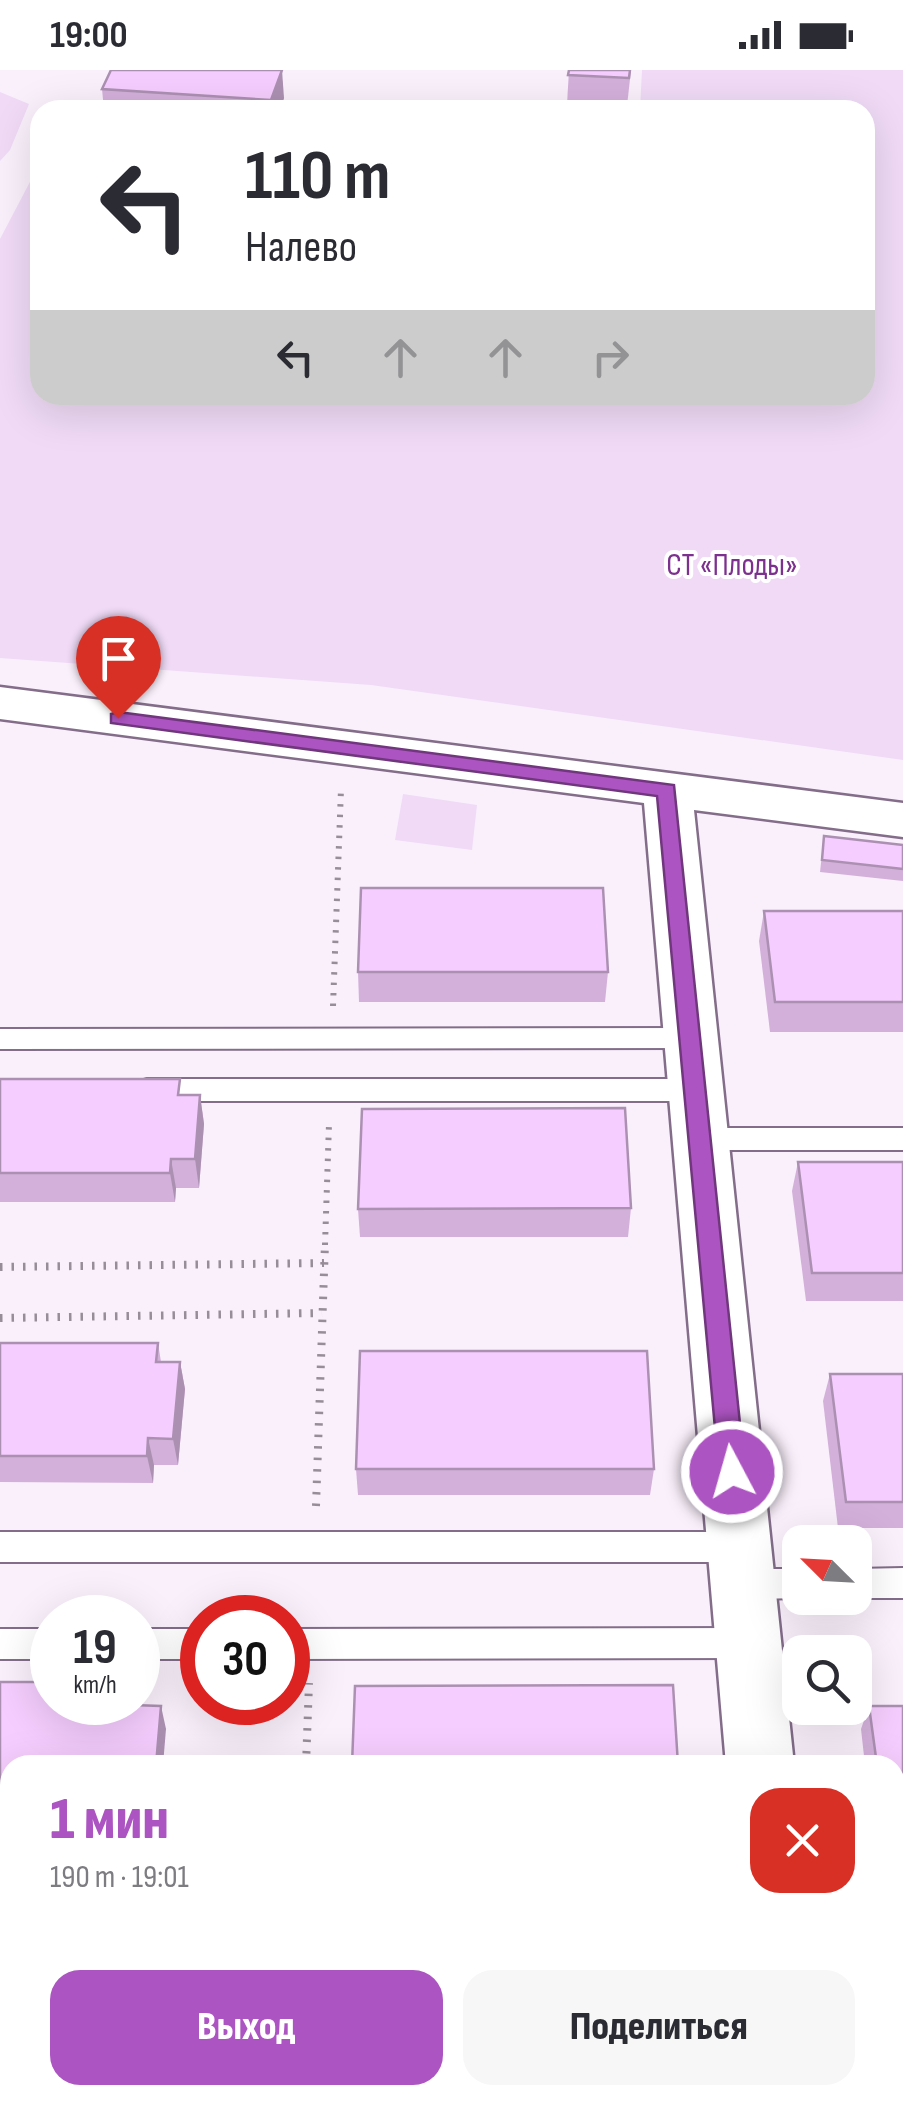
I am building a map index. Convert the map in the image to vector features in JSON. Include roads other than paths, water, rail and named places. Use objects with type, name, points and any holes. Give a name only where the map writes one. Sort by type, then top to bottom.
[{"type":"street","points":[[0,703],[903,820]]},
{"type":"street","points":[[667,790],[759,1755]]},
{"type":"lane","points":[[0,1038],[332,1038],[695,1089],[903,1139]]},
{"type":"lane","points":[[114,1090],[695,1089]]},
{"type":"lane","points":[[0,1548],[314,1547],[741,1565],[782,1578]]},
{"type":"lane","points":[[872,1584],[903,1584]]},
{"type":"lane","points":[[310,1644],[748,1643]]},
{"type":"lane","points":[[0,1644],[30,1644]]},
{"type":"park label","name":"СТ «Плоды»","points":[[732,565]]}]
